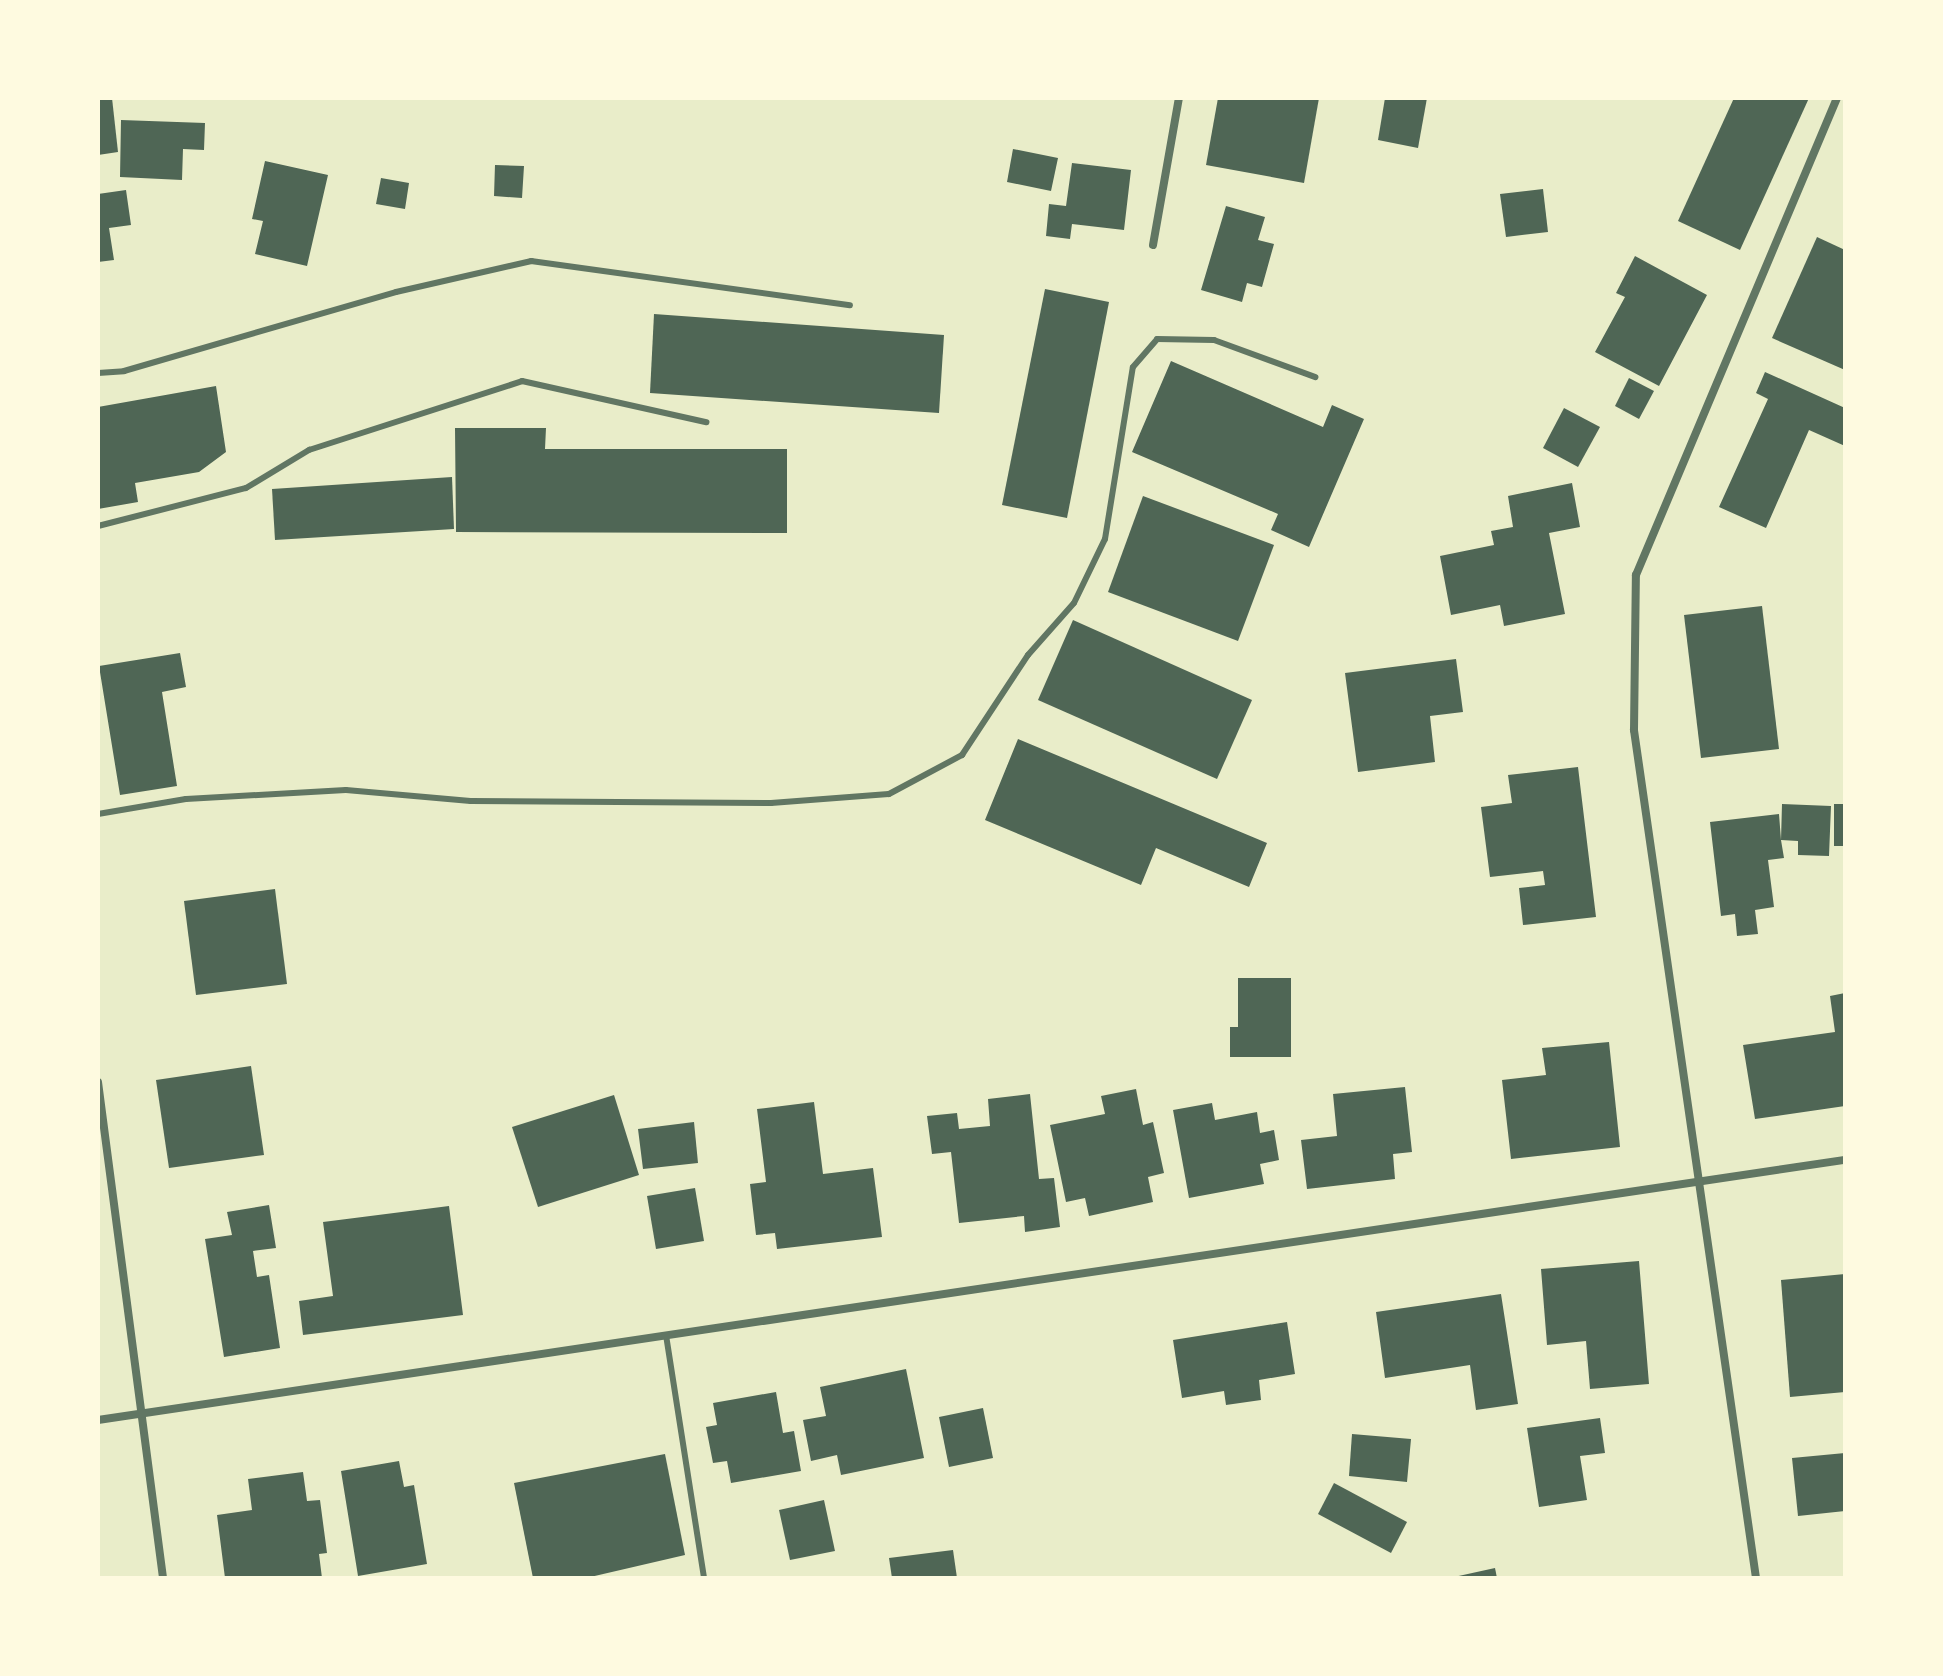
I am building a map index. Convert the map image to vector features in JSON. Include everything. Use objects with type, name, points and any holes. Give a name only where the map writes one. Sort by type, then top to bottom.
[{"type":"street","points":[[1153,245],[1179,98]]},
{"type":"street","points":[[1756,1578],[1634,730],[1636,575],[1837,98]]},
{"type":"street","points":[[98,1082],[163,1578]]},
{"type":"street","points":[[98,1420],[1845,1160]]},
{"type":"lane","points":[[98,373],[124,371],[396,292],[531,261],[850,305]]},
{"type":"lane","points":[[98,814],[186,799],[346,790],[471,801],[771,803],[889,794],[962,755],[1028,655],[1074,603],[1105,539],[1133,367],[1157,339],[1214,340],[1315,377]]},
{"type":"lane","points":[[98,526],[246,488],[309,450],[522,381],[706,422]]},
{"type":"lane","points":[[666,1335],[704,1578]]},
{"type":"building","points":[[98,98],[112,98],[118,152],[98,155]]},
{"type":"building","points":[[1218,98],[1319,98],[1304,183],[1206,165]]},
{"type":"building","points":[[1385,98],[1427,98],[1418,148],[1378,140]]},
{"type":"building","points":[[1734,98],[1809,98],[1740,250],[1678,221]]},
{"type":"building","points":[[121,120],[205,123],[204,150],[183,149],[182,180],[120,177]]},
{"type":"building","points":[[1013,149],[1058,158],[1051,191],[1007,182]]},
{"type":"building","points":[[265,161],[328,175],[307,266],[255,254],[263,221],[252,219]]},
{"type":"building","points":[[1072,163],[1131,170],[1124,230],[1072,224],[1070,239],[1046,236],[1049,204],[1066,206]]},
{"type":"building","points":[[495,165],[524,166],[522,198],[494,196]]},
{"type":"building","points":[[381,178],[409,183],[405,209],[376,204]]},
{"type":"building","points":[[1543,189],[1548,232],[1506,237],[1500,194]]},
{"type":"building","points":[[126,190],[131,225],[109,228],[114,260],[98,262],[98,194]]},
{"type":"building","points":[[1226,206],[1265,217],[1258,240],[1274,244],[1262,287],[1247,283],[1242,302],[1201,290]]},
{"type":"building","points":[[1817,237],[1845,250],[1845,370],[1772,338]]},
{"type":"building","points":[[1635,256],[1707,295],[1659,386],[1595,352],[1625,297],[1616,293]]},
{"type":"building","points":[[1045,289],[1109,302],[1067,518],[1002,505]]},
{"type":"building","points":[[654,314],[944,335],[939,413],[650,393]]},
{"type":"building","points":[[1171,361],[1323,427],[1332,405],[1364,419],[1309,547],[1271,530],[1278,514],[1132,452]]},
{"type":"building","points":[[1765,372],[1845,408],[1845,446],[1809,430],[1766,528],[1719,507],[1768,399],[1756,393]]},
{"type":"building","points":[[1629,378],[1654,391],[1639,419],[1615,406]]},
{"type":"building","points":[[216,386],[226,452],[199,472],[135,483],[138,502],[98,509],[98,407]]},
{"type":"building","points":[[1564,408],[1600,427],[1578,467],[1543,448]]},
{"type":"building","points":[[455,428],[546,428],[545,449],[787,449],[787,533],[456,532]]},
{"type":"building","points":[[452,477],[454,529],[275,540],[272,489]]},
{"type":"building","points":[[1572,483],[1580,527],[1549,533],[1565,614],[1504,626],[1500,605],[1451,615],[1440,556],[1494,545],[1491,531],[1513,527],[1508,496]]},
{"type":"building","points":[[1143,496],[1274,545],[1238,641],[1108,592]]},
{"type":"building","points":[[1762,606],[1779,749],[1701,758],[1684,615]]},
{"type":"building","points":[[1073,620],[1252,700],[1217,779],[1038,700]]},
{"type":"building","points":[[180,653],[186,687],[162,692],[177,786],[120,795],[99,666]]},
{"type":"building","points":[[1456,659],[1463,712],[1430,716],[1435,762],[1358,772],[1345,673]]},
{"type":"building","points":[[1018,739],[1267,843],[1249,887],[1156,848],[1141,885],[985,820]]},
{"type":"building","points":[[1578,767],[1596,917],[1523,925],[1519,888],[1545,885],[1543,871],[1490,877],[1481,807],[1512,803],[1508,775]]},
{"type":"building","points":[[1782,804],[1831,806],[1829,856],[1798,855],[1798,841],[1781,840]]},
{"type":"building","points":[[1834,804],[1845,804],[1845,846],[1834,846]]},
{"type":"building","points":[[1779,814],[1784,858],[1768,860],[1774,907],[1755,910],[1758,934],[1737,936],[1735,914],[1721,916],[1710,822]]},
{"type":"building","points":[[275,889],[287,984],[196,995],[184,901]]},
{"type":"building","points":[[1238,978],[1291,978],[1291,1057],[1230,1057],[1230,1027],[1238,1027]]},
{"type":"building","points":[[1845,993],[1845,1106],[1755,1119],[1743,1045],[1835,1032],[1830,996]]},
{"type":"building","points":[[1609,1042],[1620,1147],[1511,1159],[1502,1080],[1546,1075],[1542,1048]]},
{"type":"building","points":[[251,1066],[264,1155],[169,1168],[156,1080]]},
{"type":"building","points":[[1405,1087],[1412,1152],[1393,1154],[1395,1179],[1307,1189],[1301,1140],[1337,1136],[1333,1094]]},
{"type":"building","points":[[1136,1089],[1143,1125],[1153,1122],[1164,1173],[1148,1177],[1153,1202],[1089,1216],[1085,1198],[1066,1202],[1050,1125],[1105,1114],[1101,1096]]},
{"type":"building","points":[[1030,1094],[1039,1179],[1054,1178],[1060,1227],[1025,1232],[1024,1216],[959,1223],[951,1152],[932,1154],[927,1116],[957,1113],[959,1129],[990,1126],[988,1099]]},
{"type":"building","points":[[614,1095],[639,1175],[538,1207],[512,1127]]},
{"type":"building","points":[[814,1102],[823,1174],[873,1168],[882,1237],[777,1249],[775,1233],[756,1235],[750,1184],[766,1182],[757,1109]]},
{"type":"building","points":[[1212,1103],[1215,1120],[1257,1112],[1260,1133],[1274,1130],[1279,1160],[1260,1164],[1264,1184],[1189,1198],[1173,1110]]},
{"type":"building","points":[[694,1122],[698,1163],[643,1169],[638,1129]]},
{"type":"building","points":[[695,1188],[704,1241],[656,1249],[647,1196]]},
{"type":"building","points":[[269,1205],[276,1248],[253,1251],[257,1277],[269,1275],[280,1348],[224,1357],[205,1239],[232,1235],[227,1212]]},
{"type":"building","points":[[449,1206],[463,1315],[303,1335],[299,1301],[333,1296],[323,1222]]},
{"type":"building","points":[[1639,1261],[1649,1384],[1590,1389],[1586,1341],[1547,1345],[1541,1269]]},
{"type":"building","points":[[1845,1274],[1845,1392],[1790,1397],[1781,1280]]},
{"type":"building","points":[[1501,1294],[1518,1404],[1476,1410],[1470,1365],[1385,1378],[1376,1312]]},
{"type":"building","points":[[1287,1322],[1295,1374],[1259,1380],[1261,1400],[1226,1405],[1224,1391],[1182,1398],[1173,1340]]},
{"type":"building","points":[[906,1369],[924,1458],[841,1475],[837,1455],[811,1461],[803,1420],[826,1416],[820,1387]]},
{"type":"building","points":[[776,1392],[783,1433],[794,1431],[801,1471],[731,1483],[727,1461],[713,1463],[706,1427],[717,1425],[713,1403]]},
{"type":"building","points":[[983,1408],[993,1458],[949,1467],[939,1417]]},
{"type":"building","points":[[1600,1418],[1605,1453],[1580,1456],[1587,1500],[1539,1507],[1527,1428]]},
{"type":"building","points":[[1352,1434],[1411,1439],[1407,1482],[1349,1476]]},
{"type":"building","points":[[1845,1453],[1845,1511],[1798,1516],[1792,1458]]},
{"type":"building","points":[[665,1454],[685,1555],[586,1578],[533,1578],[514,1483]]},
{"type":"building","points":[[399,1461],[404,1487],[414,1485],[427,1564],[358,1576],[341,1471]]},
{"type":"building","points":[[303,1472],[307,1501],[320,1500],[327,1553],[319,1554],[322,1578],[225,1578],[217,1515],[252,1510],[248,1479]]},
{"type":"building","points":[[1334,1483],[1407,1522],[1391,1553],[1318,1514]]},
{"type":"building","points":[[824,1500],[835,1551],[790,1560],[779,1510]]},
{"type":"building","points":[[953,1550],[957,1578],[892,1578],[889,1558]]},
{"type":"building","points":[[1495,1568],[1497,1578],[1454,1577]]}]
